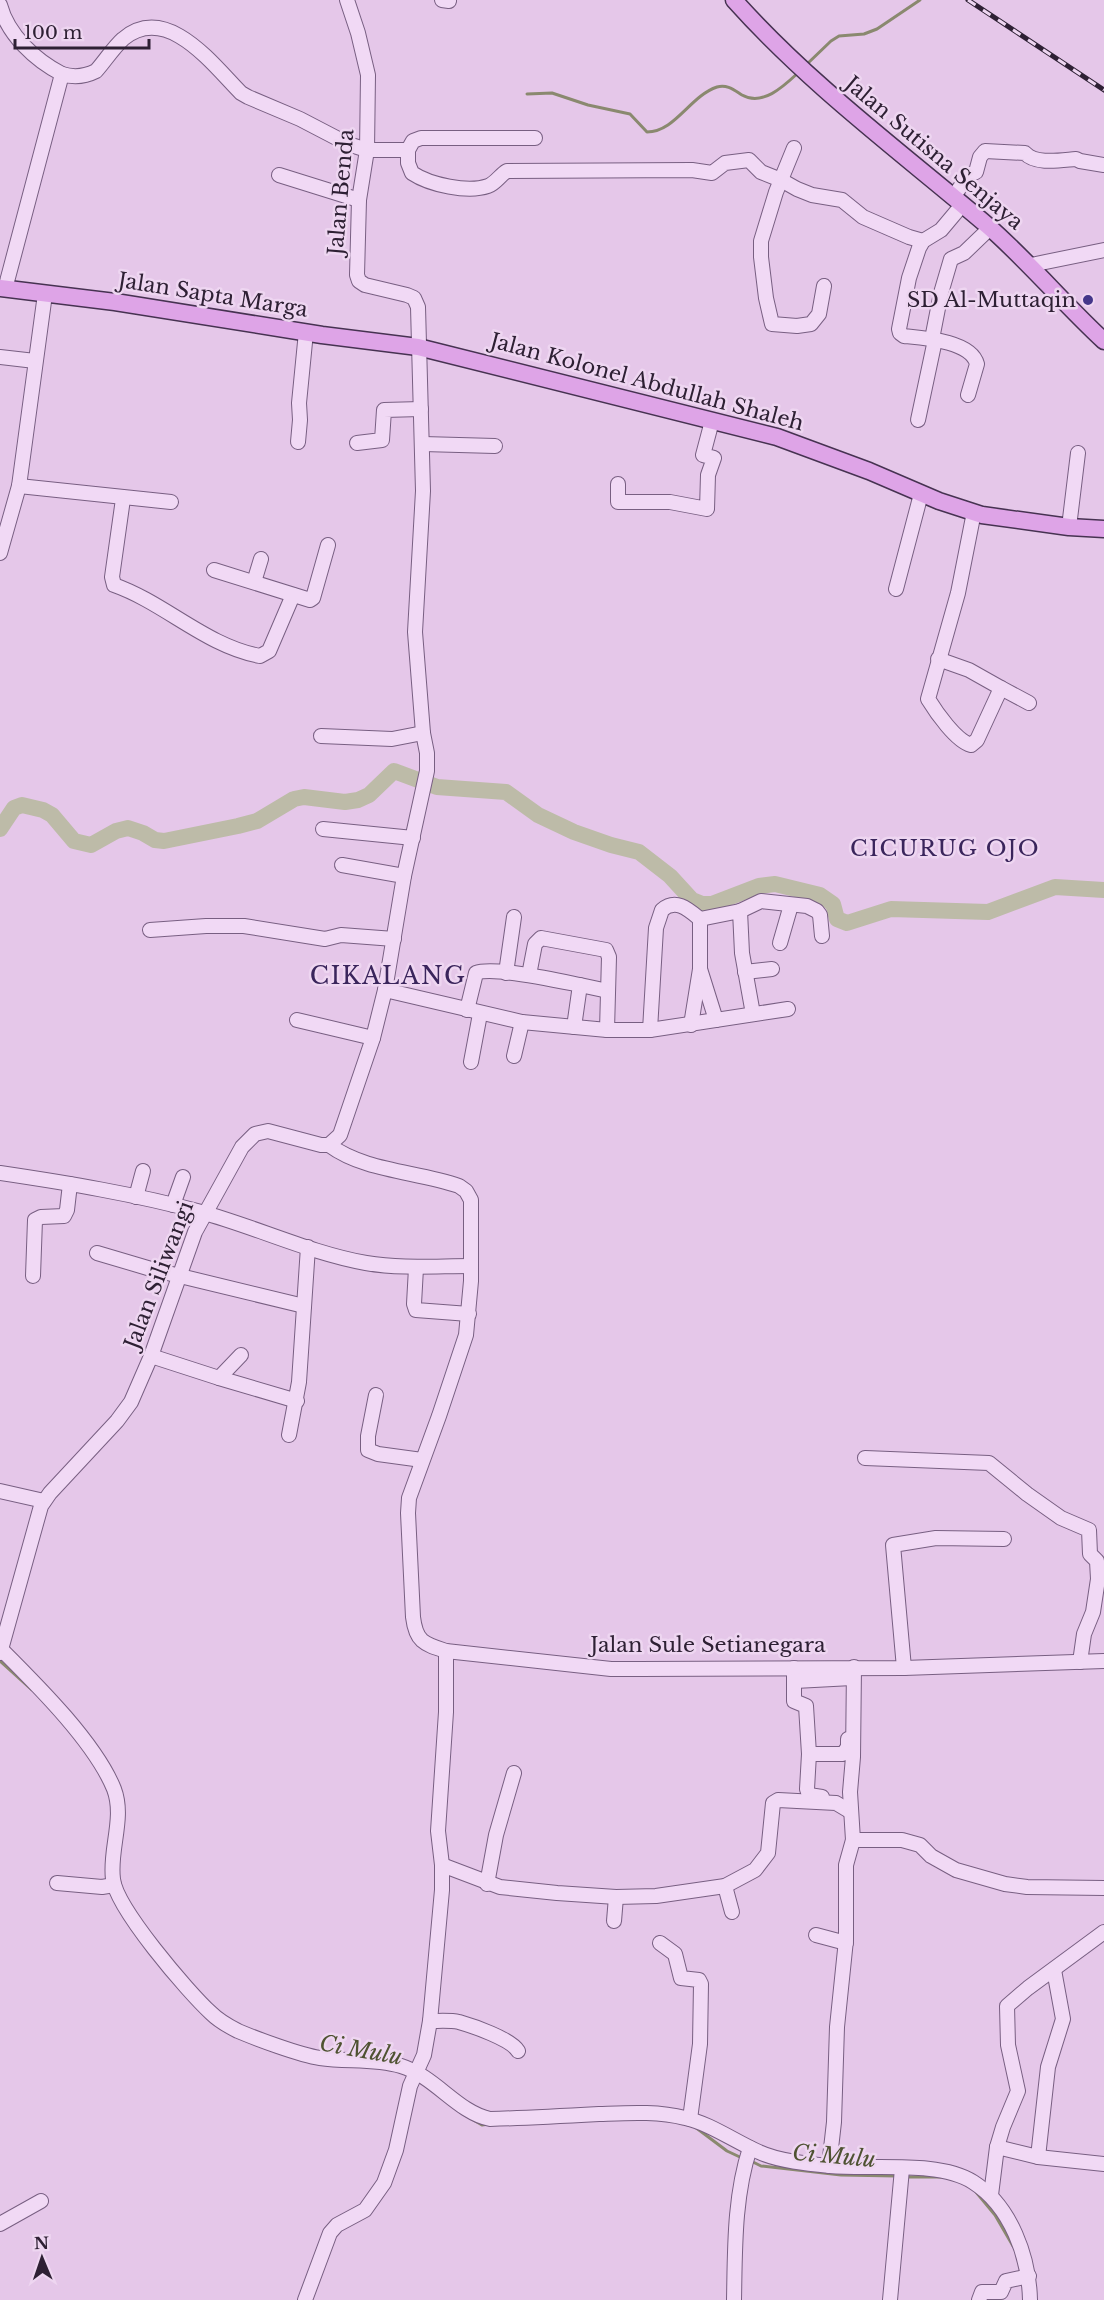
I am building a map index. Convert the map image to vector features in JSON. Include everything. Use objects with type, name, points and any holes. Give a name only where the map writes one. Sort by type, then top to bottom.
[{"type":"main road","name":"Jalan Sutisna Senjaya","points":[[734,0],[810,78],[1031,265],[1079,318],[1104,341]]},
{"type":"main road","name":"Jalan Sapta Marga","points":[[2,289],[115,302],[418,347]]},
{"type":"main road","name":"Jalan Kolonel Abdullah Shaleh","points":[[418,347],[796,442],[921,494],[974,513],[1001,519],[1104,529]]},
{"type":"street","name":"Jalan Benda","points":[[347,0],[366,61],[368,75],[367,150],[358,200],[356,264],[358,281],[371,287],[402,293],[414,298],[418,307],[418,347]]},
{"type":"street","points":[[0,5],[8,24],[31,52],[45,65],[62,74],[76,77],[91,74],[124,38],[143,30],[165,28],[199,49],[241,93],[300,119],[336,139],[367,150],[408,150]]},
{"type":"street","points":[[2,289],[62,74]]},
{"type":"street","points":[[535,138],[421,138],[413,141],[408,150],[408,163],[412,173],[425,180],[449,186],[485,186],[493,183],[507,171],[692,170],[712,173],[726,163],[748,160],[761,172],[809,194],[843,200],[858,215],[923,241]]},
{"type":"street","points":[[794,148],[768,217],[761,251],[768,314],[772,324],[797,326],[811,324],[820,309],[824,286]]},
{"type":"street","points":[[968,395],[977,364],[976,360],[956,346],[933,339],[904,336],[900,333],[912,268],[923,241],[935,235],[958,201],[969,175],[976,172],[980,157],[985,151],[1024,153],[1027,157],[1036,160],[1076,159],[1104,165]]},
{"type":"street","points":[[279,175],[358,200]]},
{"type":"street","points":[[918,420],[941,293],[951,259],[968,250],[990,228]]},
{"type":"street","points":[[1031,265],[1104,250]]},
{"type":"street","points":[[0,554],[19,486],[45,294]]},
{"type":"street","points":[[298,442],[299,403],[306,332]]},
{"type":"street","points":[[330,1145],[337,1140],[344,1126],[373,1038],[385,990],[404,876],[426,778],[427,753],[423,733],[415,632],[423,516],[423,444],[418,347]]},
{"type":"street","points":[[0,357],[35,361]]},
{"type":"street","points":[[357,442],[382,440],[384,410],[421,408]]},
{"type":"street","points":[[618,484],[618,502],[670,502],[707,509],[708,475],[714,458],[703,456],[712,421]]},
{"type":"street","points":[[423,444],[495,446]]},
{"type":"street","points":[[1069,527],[1078,453]]},
{"type":"street","points":[[19,486],[123,499],[171,502]]},
{"type":"street","points":[[896,590],[921,494]]},
{"type":"street","points":[[123,499],[112,577],[114,585],[141,596],[189,627],[260,656],[269,651],[293,595]]},
{"type":"street","points":[[974,513],[958,593],[928,699],[945,722],[967,744],[974,744],[1001,688]]},
{"type":"street","points":[[214,570],[308,600],[313,598],[328,545]]},
{"type":"street","points":[[254,582],[261,559]]},
{"type":"street","points":[[938,659],[969,670],[1029,703]]},
{"type":"street","points":[[321,735],[392,739],[423,733]]},
{"type":"street","points":[[322,829],[413,838]]},
{"type":"street","points":[[342,865],[404,876]]},
{"type":"street","points":[[700,919],[740,911],[761,901],[807,906],[818,912],[822,921],[822,936]]},
{"type":"street","points":[[650,1030],[656,928],[660,913],[668,905],[678,904],[700,919]]},
{"type":"street","points":[[780,943],[791,905]]},
{"type":"street","points":[[740,911],[745,972],[753,1014]]},
{"type":"street","points":[[506,973],[514,917]]},
{"type":"street","points":[[691,1025],[699,969],[700,919]]},
{"type":"street","points":[[150,930],[244,926],[325,939],[345,935],[394,939]]},
{"type":"street","points":[[529,975],[533,949],[540,938],[606,950],[609,955],[607,1030]]},
{"type":"street","points":[[699,969],[716,1020]]},
{"type":"street","points":[[745,972],[772,969]]},
{"type":"street","points":[[471,1062],[476,973],[483,970],[529,975],[608,990]]},
{"type":"street","points":[[574,1027],[580,985]]},
{"type":"street","points":[[385,990],[522,1022],[607,1030],[650,1030],[788,1010]]},
{"type":"street","points":[[297,1020],[373,1038]]},
{"type":"street","points":[[514,1056],[522,1022]]},
{"type":"street","name":"Jalan Siliwangi","points":[[1,1650],[29,1544],[44,1501],[124,1412],[136,1392],[151,1356],[178,1275],[204,1213],[238,1152],[255,1134],[267,1131],[330,1145]]},
{"type":"street","name":"Jalan Sule Setianegara","points":[[330,1145],[344,1156],[455,1184],[470,1196],[471,1266],[466,1335],[408,1504],[413,1617],[417,1635],[422,1643],[446,1651],[611,1669],[795,1674],[1104,1661]]},
{"type":"street","points":[[136,1197],[143,1171]]},
{"type":"street","points":[[0,1173],[70,1184],[204,1213],[365,1263],[416,1268],[471,1266]]},
{"type":"street","points":[[173,1206],[183,1177]]},
{"type":"street","points":[[33,1276],[35,1220],[41,1217],[64,1216],[67,1210],[70,1184]]},
{"type":"street","points":[[289,1435],[297,1401],[308,1247]]},
{"type":"street","points":[[96,1253],[304,1306]]},
{"type":"street","points":[[416,1268],[415,1309],[469,1314]]},
{"type":"street","points":[[219,1378],[241,1355]]},
{"type":"street","points":[[151,1356],[297,1401]]},
{"type":"street","points":[[376,1395],[368,1436],[368,1450],[378,1454],[422,1460]]},
{"type":"street","points":[[865,1458],[989,1463],[1061,1518],[1089,1530],[1090,1554],[1097,1561],[1098,1579],[1093,1612],[1084,1634],[1080,1662]]},
{"type":"street","points":[[0,1491],[44,1501]]},
{"type":"street","points":[[904,1668],[893,1545],[936,1538],[1004,1539]]},
{"type":"street","points":[[1,1650],[77,1731],[108,1776],[117,1799],[117,1826],[109,1885],[189,1992],[221,2022],[241,2032],[316,2056],[387,2062],[433,2082],[470,2111],[490,2119],[643,2112],[690,2119],[748,2157],[775,2158],[901,2174],[954,2172],[991,2195],[1013,2230],[1026,2261],[1024,2277],[1029,2300]]},
{"type":"street","points":[[305,2300],[330,2233],[337,2225],[365,2210],[384,2183],[396,2150],[415,2076],[424,2055],[430,2021],[442,1890],[438,1831],[446,1712],[446,1651]]},
{"type":"street","points":[[830,2166],[837,2027],[846,1943],[846,1871],[853,1840],[851,1812],[854,1731],[853,1672]]},
{"type":"street","points":[[795,1674],[794,1701],[806,1706],[809,1795],[839,1797]]},
{"type":"street","points":[[809,1754],[838,1755],[846,1751],[848,1747],[848,1705]]},
{"type":"street","points":[[487,1884],[496,1835],[514,1773]]},
{"type":"street","points":[[442,1865],[487,1884],[512,1890],[616,1897],[664,1895],[725,1886],[755,1869],[768,1853],[771,1811],[773,1803],[778,1800],[836,1803],[851,1812]]},
{"type":"street","points":[[853,1840],[902,1840],[920,1845],[931,1856],[956,1870],[1005,1884],[1027,1887],[1104,1888]]},
{"type":"street","points":[[57,1883],[109,1885]]},
{"type":"street","points":[[725,1886],[732,1912]]},
{"type":"street","points":[[614,1921],[616,1897]]},
{"type":"street","points":[[991,2195],[1002,2127],[1018,2091],[1008,2045],[1007,2006],[1104,1932]]},
{"type":"street","points":[[816,1935],[846,1943]]},
{"type":"street","points":[[660,1943],[675,1954],[681,1978],[699,1980],[701,1984],[699,2055],[690,2119]]},
{"type":"street","points":[[1038,2157],[1048,2067],[1064,2019],[1054,1970]]},
{"type":"street","points":[[430,2021],[461,2023],[504,2040],[515,2046],[518,2051]]},
{"type":"street","points":[[997,2147],[1038,2157],[1104,2163]]},
{"type":"street","points":[[734,2300],[735,2239],[748,2157]]},
{"type":"street","points":[[890,2300],[901,2174]]},
{"type":"street","points":[[0,2224],[41,2201]]},
{"type":"street","points":[[979,2300],[982,2292],[1001,2292],[1006,2281],[1024,2277]]},
{"type":"waterway","points":[[806,65],[839,36],[864,34],[877,29],[920,0]]},
{"type":"waterway","points":[[527,94],[552,93],[588,105],[630,114],[647,132],[666,126],[699,98],[717,87],[727,87],[750,98],[758,98],[773,93],[799,72]]},
{"type":"waterway","points":[[0,829],[14,808],[22,805],[43,810],[52,815],[74,841],[91,845],[116,831],[128,828],[155,840],[164,841],[257,821],[294,799],[304,797],[345,802],[358,800],[369,795],[394,771],[437,787],[506,792],[538,815],[574,832],[639,852],[670,876],[692,900],[702,904],[712,904],[759,886],[775,884],[820,895],[833,904],[837,919],[847,923],[891,909],[988,912],[1055,887],[1104,890]]},
{"type":"waterway","name":"Ci Mulu","points":[[0,1661],[32,1690]]},
{"type":"waterway","name":"Ci Mulu","points":[[465,2115],[482,2125],[489,2124]]},
{"type":"waterway","name":"Ci Mulu","points":[[695,2127],[727,2151],[742,2158]]},
{"type":"waterway","name":"Ci Mulu","points":[[751,2161],[761,2166],[841,2175],[896,2176]]},
{"type":"waterway","name":"Ci Mulu","points":[[906,2177],[941,2177]]},
{"type":"waterway","name":"Ci Mulu","points":[[976,2192],[995,2215],[1013,2246]]},
{"type":"railway","points":[[968,0],[1104,90]]},
{"type":"place","name":"SD Al-Muttaqin","points":[[1088,300]]},
{"type":"district","name":"CICURUG OJO","points":[[945,848]]},
{"type":"district","name":"CIKALANG","points":[[388,975]]}]
